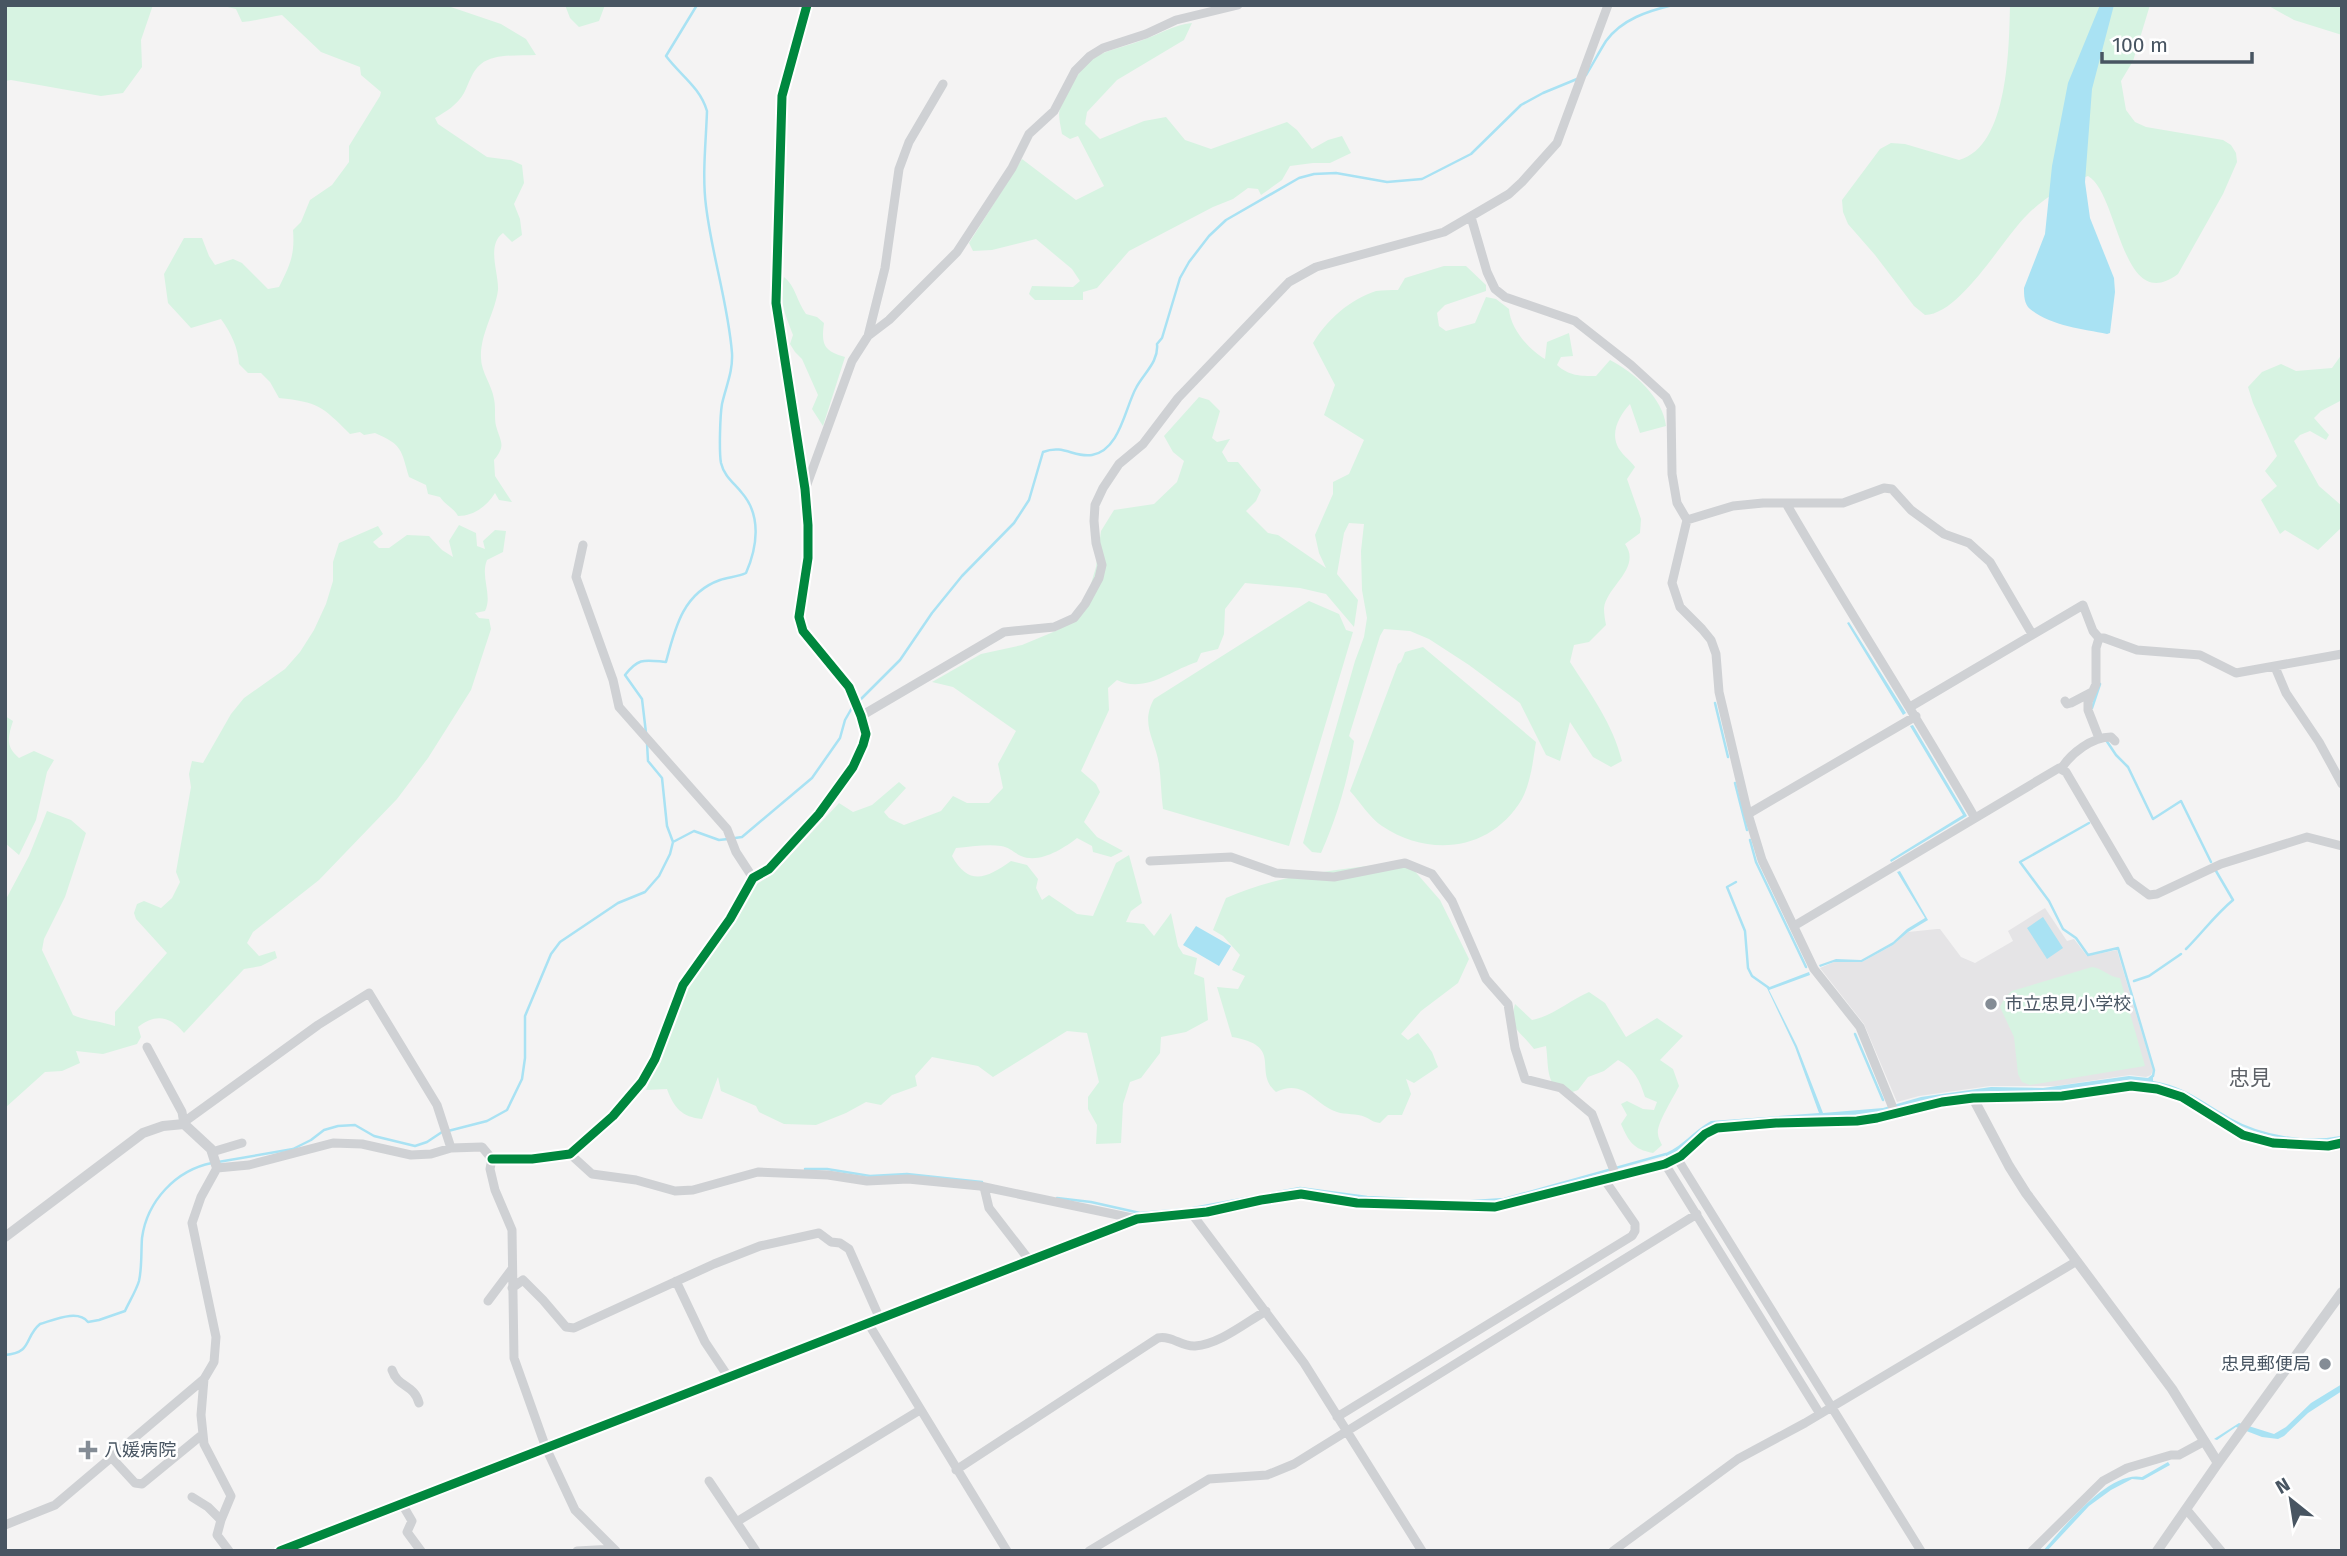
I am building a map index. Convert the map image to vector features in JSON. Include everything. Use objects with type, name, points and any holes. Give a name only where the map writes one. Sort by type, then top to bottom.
[{"type":"street","points":[[492,1159],[570,1154],[613,1116],[642,1082],[655,1059],[683,985],[730,919],[753,877],[769,870],[819,814],[853,767],[866,734],[849,687],[803,631],[799,617],[808,558],[808,525],[805,489],[776,303],[782,96],[807,5]]},
{"type":"street","points":[[805,489],[852,360],[868,336],[889,320],[957,252],[1012,169],[1029,134],[1054,111],[1075,71],[1103,47],[1146,34],[1176,20],[1210,9],[1238,5]]},
{"type":"street","points":[[861,716],[1004,632],[1054,628],[1074,618],[1086,604],[1100,578],[1102,565],[1096,543],[1095,505],[1119,464],[1143,444],[1178,398],[1289,282],[1315,267],[1444,232],[1509,194],[1522,182],[1557,143],[1608,5]]},
{"type":"street","points":[[868,336],[885,268],[899,169],[909,142],[943,84]]},
{"type":"street","points":[[1471,217],[1494,289],[1511,300],[1576,321],[1631,365],[1666,397],[1671,407],[1672,474],[1677,503],[1687,520],[1672,583],[1680,607],[1711,640],[1716,654],[1719,692],[1748,814],[1762,860],[1814,969],[1860,1027],[1895,1113]]},
{"type":"street","points":[[1687,520],[1733,506],[1763,503],[1843,503],[1884,488],[1892,489],[1911,510],[1944,534],[1969,543],[1990,562],[2032,634]]},
{"type":"street","points":[[1787,505],[1975,818]]},
{"type":"street","points":[[583,545],[576,577],[613,680],[619,707],[727,829],[736,852],[753,877]]},
{"type":"street","points":[[1748,814],[2032,634],[2083,606],[2093,631],[2099,638],[2137,650],[2200,655],[2235,673],[2342,654]]},
{"type":"street","points":[[2099,638],[2096,648],[2096,684],[2088,702],[2088,710],[2099,738]]},
{"type":"street","points":[[2275,667],[2286,693],[2319,742],[2342,784]]},
{"type":"street","points":[[2065,701],[2067,704],[2071,703],[2093,692]]},
{"type":"street","points":[[2062,769],[2080,750],[2099,738],[2111,737],[2115,741]]},
{"type":"street","points":[[1794,926],[2059,768],[2066,772],[2130,881],[2150,895],[2221,864],[2307,836],[2342,846]]},
{"type":"street","points":[[1150,861],[1231,857],[1276,873],[1334,877],[1405,863],[1432,874],[1452,901],[1486,979],[1508,1004],[1515,1048],[1525,1079],[1561,1088],[1592,1114],[1616,1176]]},
{"type":"street","points":[[5,1237],[144,1133],[163,1126],[184,1123],[318,1025],[369,993],[438,1105],[452,1148]]},
{"type":"street","points":[[148,1047],[182,1112],[184,1123],[212,1153],[217,1168],[201,1197],[192,1223],[216,1337],[214,1362],[205,1379],[201,1415],[204,1444],[231,1496],[217,1535],[229,1551]]},
{"type":"street","points":[[281,1551],[1137,1219],[1192,1214],[1301,1194],[1357,1203],[1495,1207],[1665,1164],[1717,1128],[1857,1121],[1942,1102],[1973,1098],[2062,1096],[2131,1086],[2154,1088],[2182,1097],[2243,1135],[2273,1143],[2328,1146],[2342,1143]]},
{"type":"street","points":[[1973,1098],[2009,1166],[2172,1389],[2218,1463]]},
{"type":"street","points":[[212,1153],[242,1143]]},
{"type":"street","points":[[217,1168],[249,1165],[333,1143],[362,1144],[411,1155],[431,1154],[452,1148],[482,1147],[492,1159]]},
{"type":"street","points":[[570,1154],[592,1174],[636,1180],[674,1191],[693,1191],[758,1172],[828,1175],[867,1181],[908,1179],[984,1187],[1137,1219]]},
{"type":"street","points":[[1677,1158],[1921,1551]]},
{"type":"street","points":[[492,1159],[490,1169],[495,1190],[512,1230],[514,1358],[546,1448],[575,1510],[615,1550]]},
{"type":"street","points":[[1665,1164],[1820,1414]]},
{"type":"street","points":[[1337,1417],[1632,1236],[1635,1224],[1604,1179]]},
{"type":"street","points":[[984,1187],[989,1208],[1030,1261]]},
{"type":"street","points":[[1192,1214],[1304,1363],[1422,1551]]},
{"type":"street","points":[[1089,1551],[1209,1479],[1267,1475],[1294,1464],[1697,1214]]},
{"type":"street","points":[[512,1288],[523,1280],[566,1327],[574,1328],[760,1246],[819,1233],[831,1242],[840,1243],[849,1249],[880,1319]]},
{"type":"street","points":[[1614,1551],[1738,1459],[1832,1407],[2077,1261]]},
{"type":"street","points":[[488,1301],[512,1269]]},
{"type":"street","points":[[676,1281],[705,1342],[729,1378]]},
{"type":"street","points":[[2157,1551],[2342,1292]]},
{"type":"street","points":[[956,1470],[1158,1338],[1171,1338],[1196,1346],[1212,1342],[1266,1311]]},
{"type":"street","points":[[868,1323],[1007,1551]]},
{"type":"street","points":[[392,1370],[397,1380],[413,1389],[419,1403]]},
{"type":"street","points":[[5,1525],[55,1505],[205,1379]]},
{"type":"street","points":[[738,1521],[920,1410]]},
{"type":"street","points":[[111,1457],[135,1483],[142,1484],[204,1434]]},
{"type":"street","points":[[2032,1551],[2103,1481],[2127,1468],[2179,1455],[2203,1442]]},
{"type":"street","points":[[709,1480],[756,1551]]},
{"type":"street","points":[[192,1497],[208,1507],[221,1520]]},
{"type":"street","points":[[402,1504],[412,1521],[407,1532],[421,1551]]},
{"type":"street","points":[[2186,1509],[2221,1551]]},
{"type":"street","points":[[577,1551],[615,1550]]},
{"type":"shaded area","name":"市立忠見小学校","points":[[2045,908],[2067,941],[2074,939],[2087,956],[2117,950],[2153,1070],[2151,1075],[2130,1075],[2056,1086],[1990,1086],[1919,1096],[1897,1102],[1864,1024],[1820,968],[1834,962],[1862,962],[1893,945],[1908,932],[1937,929],[1940,929],[1961,957],[1975,963],[2013,941],[2008,931]]},
{"type":"green space","points":[[5,5],[153,5],[141,40],[142,67],[123,93],[101,96],[5,81]]},
{"type":"green space","points":[[219,5],[445,5],[501,24],[526,39],[536,55],[515,55],[487,60],[473,74],[458,101],[435,118],[438,124],[487,157],[511,160],[522,165],[524,183],[514,204],[522,235],[512,242],[503,233],[495,245],[498,290],[481,349],[483,368],[495,402],[495,423],[501,444],[494,460],[495,476],[512,502],[499,500],[495,493],[480,509],[458,516],[440,497],[428,494],[426,485],[409,477],[400,449],[391,441],[375,433],[350,434],[319,407],[303,401],[279,398],[261,373],[248,373],[239,364],[233,340],[221,319],[191,328],[168,303],[164,274],[184,238],[202,238],[215,265],[233,259],[242,263],[268,289],[279,287],[291,260],[293,230],[301,222],[310,200],[332,185],[349,162],[349,146],[381,92],[361,75],[360,67],[321,52],[282,15],[242,22],[236,9]]},
{"type":"green space","points":[[565,5],[605,5],[599,21],[579,27],[570,18]]},
{"type":"green space","points":[[2010,5],[2150,5],[2133,61],[2121,81],[2126,110],[2135,122],[2146,127],[2223,140],[2231,145],[2237,162],[2223,194],[2178,274],[2159,283],[2144,279],[2123,248],[2107,205],[2098,187],[2088,176],[2064,187],[2034,208],[1967,289],[1939,311],[1925,315],[1914,306],[1848,224],[1842,200],[1880,149],[1891,143],[1905,144],[1959,160],[1976,151],[1988,136],[2003,93]]},
{"type":"green space","points":[[2267,5],[2342,5],[2342,35],[2294,20]]},
{"type":"green space","points":[[1192,23],[1184,40],[1117,80],[1087,112],[1085,124],[1100,139],[1144,121],[1166,117],[1185,140],[1211,149],[1287,122],[1312,149],[1342,136],[1351,153],[1330,163],[1290,166],[1282,180],[1261,195],[1258,189],[1248,188],[1233,199],[1129,251],[1097,288],[1083,292],[1083,300],[1035,300],[1029,294],[1032,286],[1073,287],[1080,281],[1072,269],[1036,239],[992,250],[973,251],[969,243],[1022,159],[1076,200],[1104,186],[1078,136],[1070,139],[1062,134],[1060,110],[1070,88],[1085,66],[1099,55]]},
{"type":"green space","points":[[1444,266],[1466,266],[1486,285],[1486,291],[1445,305],[1437,313],[1439,326],[1446,331],[1475,323],[1486,297],[1496,299],[1509,309],[1517,331],[1539,355],[1545,359],[1547,342],[1569,333],[1573,356],[1561,357],[1557,365],[1575,375],[1596,376],[1610,360],[1646,387],[1664,416],[1666,426],[1640,433],[1630,404],[1618,423],[1615,434],[1617,445],[1635,467],[1627,479],[1641,519],[1640,533],[1625,544],[1629,561],[1627,569],[1606,600],[1606,625],[1589,642],[1574,645],[1570,662],[1607,722],[1622,761],[1611,767],[1593,757],[1570,722],[1560,761],[1546,755],[1520,703],[1429,639],[1410,631],[1384,629],[1349,736],[1354,741],[1337,812],[1321,853],[1312,852],[1303,843],[1364,637],[1367,618],[1362,590],[1361,551],[1364,524],[1349,523],[1344,533],[1337,574],[1358,600],[1354,627],[1326,594],[1300,588],[1245,583],[1225,609],[1224,634],[1218,649],[1201,653],[1197,662],[1148,683],[1127,684],[1117,680],[1108,688],[1109,710],[1081,771],[1096,784],[1100,792],[1084,822],[1097,837],[1123,851],[1111,857],[1093,852],[1092,846],[1077,838],[1043,857],[1028,858],[1006,847],[995,845],[956,848],[952,856],[958,866],[972,876],[994,872],[1011,861],[1027,865],[1038,879],[1036,888],[1042,900],[1049,895],[1077,914],[1093,916],[1116,863],[1129,855],[1142,903],[1131,911],[1126,922],[1144,924],[1154,936],[1171,913],[1178,946],[1183,954],[1197,958],[1194,974],[1204,978],[1208,1020],[1186,1032],[1161,1037],[1160,1053],[1141,1078],[1130,1082],[1123,1104],[1121,1143],[1096,1144],[1097,1125],[1088,1109],[1088,1097],[1099,1082],[1087,1033],[1067,1031],[993,1077],[978,1066],[932,1057],[915,1076],[917,1086],[892,1095],[881,1105],[866,1102],[816,1125],[784,1124],[759,1112],[756,1106],[721,1091],[718,1077],[702,1119],[689,1116],[680,1110],[667,1089],[646,1090],[690,983],[757,884],[774,873],[839,803],[853,812],[872,805],[899,782],[906,788],[884,812],[889,818],[904,825],[941,811],[953,796],[967,803],[989,803],[1003,788],[998,764],[1016,731],[953,687],[932,682],[981,654],[1022,645],[1058,630],[1085,604],[1096,567],[1101,531],[1114,510],[1154,504],[1177,482],[1184,461],[1173,452],[1164,436],[1199,397],[1209,400],[1220,411],[1212,438],[1217,442],[1230,439],[1222,452],[1228,462],[1238,462],[1261,490],[1256,501],[1246,511],[1268,533],[1278,535],[1326,568],[1315,535],[1333,494],[1333,482],[1349,474],[1364,440],[1324,415],[1335,385],[1313,343],[1332,319],[1357,299],[1376,291],[1398,290],[1405,278]]},
{"type":"green space","points":[[784,277],[791,284],[806,314],[817,317],[824,323],[823,337],[828,349],[845,357],[823,426],[812,409],[818,395],[802,359],[790,344],[793,335],[782,299]]},
{"type":"green space","points":[[2342,354],[2342,400],[2321,411],[2314,418],[2329,435],[2326,440],[2310,431],[2294,441],[2319,486],[2342,506],[2342,527],[2318,550],[2285,530],[2280,534],[2261,500],[2277,486],[2265,471],[2277,456],[2248,387],[2262,372],[2281,364],[2296,371],[2332,368]]},
{"type":"green space","points":[[459,525],[476,533],[477,546],[485,549],[483,541],[495,530],[506,531],[503,552],[487,560],[485,566],[487,605],[485,611],[475,613],[479,618],[489,619],[491,629],[471,690],[428,758],[397,799],[319,880],[253,932],[247,943],[259,956],[275,951],[277,958],[261,966],[244,969],[184,1033],[174,1023],[157,1018],[138,1027],[141,1037],[137,1044],[103,1054],[76,1051],[80,1063],[62,1071],[45,1072],[5,1108],[5,901],[29,856],[47,811],[71,820],[86,833],[65,897],[44,939],[42,950],[73,1015],[115,1026],[115,1012],[167,953],[136,919],[134,913],[137,904],[144,901],[161,908],[172,898],[180,882],[176,872],[191,787],[189,774],[192,761],[203,763],[231,714],[244,698],[285,669],[300,652],[326,604],[339,543],[378,526],[383,534],[373,542],[379,548],[389,548],[407,535],[429,536],[453,557],[449,541]]},
{"type":"green space","points":[[1309,601],[1339,614],[1346,630],[1353,632],[1289,846],[1163,809],[1159,764],[1148,724],[1154,699]]},
{"type":"green space","points":[[1423,647],[1536,742],[1525,792],[1509,816],[1494,830],[1477,839],[1458,844],[1420,843],[1401,836],[1378,823],[1350,791],[1398,664],[1405,652]]},
{"type":"green space","points":[[5,716],[13,721],[9,741],[11,749],[19,758],[34,751],[54,760],[47,772],[36,820],[19,855],[5,843]]},
{"type":"green space","points":[[1375,865],[1412,868],[1440,900],[1469,959],[1458,983],[1421,1011],[1401,1034],[1408,1040],[1418,1033],[1432,1052],[1438,1067],[1414,1083],[1406,1079],[1411,1094],[1402,1115],[1388,1115],[1380,1123],[1362,1116],[1337,1112],[1302,1090],[1294,1088],[1276,1092],[1269,1084],[1263,1053],[1258,1046],[1232,1037],[1217,987],[1238,989],[1245,976],[1232,970],[1240,955],[1223,936],[1213,930],[1226,898],[1281,880]]},
{"type":"green space","points":[[2092,967],[2120,978],[2145,1066],[2030,1085],[2022,1082],[2018,1074],[2014,1037],[2000,1007],[2004,999],[2012,991]]},
{"type":"green space","points":[[1589,992],[1605,1003],[1626,1037],[1657,1018],[1683,1036],[1660,1060],[1673,1069],[1679,1086],[1658,1130],[1662,1145],[1653,1153],[1632,1144],[1621,1124],[1627,1115],[1621,1104],[1627,1101],[1643,1109],[1654,1110],[1657,1102],[1645,1097],[1638,1080],[1628,1067],[1618,1060],[1604,1071],[1588,1077],[1578,1090],[1564,1095],[1551,1079],[1546,1046],[1534,1049],[1514,1025],[1515,1004],[1532,1020],[1547,1015]]},
{"type":"water","points":[[2100,5],[2114,5],[2092,89],[2085,182],[2090,218],[2114,278],[2110,333],[2107,334],[2067,326],[2038,315],[2027,305],[2024,291],[2045,234],[2052,166],[2068,83]]},
{"type":"water","points":[[1849,622],[1906,713],[1903,715],[1847,623]]},
{"type":"water","points":[[1913,725],[1967,816],[1891,862],[1890,860],[1963,815],[1910,726]]},
{"type":"water","points":[[1900,871],[1928,920],[1893,945],[1862,962],[1834,962],[1820,967],[1819,965],[1836,959],[1861,960],[1893,942],[1925,918],[1897,872]]},
{"type":"water","points":[[2043,917],[2063,948],[2047,959],[2027,928]]},
{"type":"water","points":[[1196,926],[1231,946],[1219,966],[1183,945]]},
{"type":"water","points":[[1809,972],[1810,975],[1769,990],[1797,1046],[1823,1113],[1883,1108],[1921,1097],[1991,1087],[2043,1088],[2129,1076],[2148,1078],[2153,1074],[2153,1084],[2128,1080],[2048,1092],[1991,1091],[1934,1099],[1870,1114],[1719,1123],[1666,1157],[1666,1153],[1711,1121],[1819,1113],[1795,1047],[1767,988]]},
{"type":"water","points":[[2342,1384],[2342,1391],[2308,1413],[2278,1439],[2262,1437],[2236,1427],[2217,1440],[2214,1439],[2239,1423],[2274,1434],[2286,1427],[2311,1403]]},
{"type":"water","points":[[2168,1462],[2170,1465],[2143,1480],[2132,1479],[2111,1490],[2089,1506],[2047,1551],[2043,1551],[2101,1491],[2129,1477],[2142,1477]]},
{"type":"waterway","points":[[646,733],[642,699],[625,675],[639,662],[666,662],[682,613],[697,594],[720,580],[746,573],[756,532],[753,512],[742,493],[724,472],[720,458],[721,410],[732,353],[706,206],[704,170],[707,111],[695,88],[666,56],[697,5]]},
{"type":"waterway","points":[[1586,75],[1612,33],[1645,13],[1673,5]]},
{"type":"waterway","points":[[858,702],[900,660],[932,613],[962,576],[1014,523],[1029,500],[1043,452],[1063,450],[1092,455],[1109,445],[1120,427],[1136,388],[1156,356],[1157,344],[1162,338],[1180,278],[1209,236],[1226,220],[1299,178],[1314,174],[1336,173],[1387,182],[1422,179],[1471,154],[1521,105],[1577,79]]},
{"type":"waterway","points":[[2092,708],[2100,684]]},
{"type":"waterway","points":[[1715,703],[1728,757]]},
{"type":"waterway","points":[[735,838],[742,837],[812,778],[840,738],[845,720],[853,706]]},
{"type":"waterway","points":[[2106,740],[2128,767],[2153,819],[2181,801],[2211,862]]},
{"type":"waterway","points":[[448,1131],[487,1121],[507,1110],[522,1079],[525,1016],[551,954],[560,942],[618,903],[645,892],[659,876],[673,842],[667,826],[662,778],[648,761],[647,743]]},
{"type":"waterway","points":[[1735,783],[1747,830]]},
{"type":"waterway","points":[[2089,823],[2020,862],[2049,901],[2063,929],[2076,938],[2088,955],[2118,948],[2154,1070],[2153,1076]]},
{"type":"waterway","points":[[673,842],[694,831],[719,840],[728,839]]},
{"type":"waterway","points":[[1750,840],[1756,862],[1806,967]]},
{"type":"waterway","points":[[2186,949],[2233,900],[2216,871]]},
{"type":"waterway","points":[[1736,882],[1727,887],[1745,931],[1748,968],[1752,976],[1769,988]]},
{"type":"waterway","points":[[2134,981],[2149,976],[2181,954]]},
{"type":"waterway","points":[[1855,1034],[1883,1100]]},
{"type":"waterway","points":[[2152,1082],[2184,1092],[2230,1119],[2256,1130],[2300,1139],[2342,1137]]},
{"type":"waterway","points":[[218,1162],[293,1149],[324,1130],[338,1126],[355,1125],[374,1136],[415,1146],[442,1132]]},
{"type":"waterway","points":[[1459,1202],[1504,1199],[1666,1154]]},
{"type":"waterway","points":[[5,1355],[14,1354],[24,1348],[40,1324],[72,1316],[84,1318],[88,1322],[125,1311],[139,1281],[145,1224],[157,1200],[175,1180],[187,1172],[212,1163]]},
{"type":"waterway","points":[[805,1169],[827,1169],[870,1176],[907,1174],[982,1182]]},
{"type":"waterway","points":[[1057,1198],[1091,1202],[1140,1213],[1188,1209],[1300,1188],[1367,1197],[1442,1201]]},
{"type":"cycle path","points":[[492,1159],[532,1159],[570,1154],[613,1116],[642,1082],[655,1059],[683,985],[730,919],[753,878],[769,869],[819,814],[853,767],[863,745],[866,734],[849,687],[803,631],[799,617],[808,558],[808,525],[805,489],[776,303],[782,96],[807,5]]},
{"type":"cycle path","points":[[280,1551],[1137,1219],[1207,1212],[1301,1194],[1357,1203],[1495,1207],[1665,1164],[1681,1156],[1705,1134],[1717,1128],[1857,1121],[1942,1102],[1973,1098],[2062,1096],[2131,1086],[2157,1089],[2182,1097],[2243,1135],[2273,1143],[2328,1146],[2342,1143]]},
{"type":"place","name":"市立忠見小学校","points":[[1991,1004]]},
{"type":"place","name":"忠見郵便局","points":[[2325,1364]]},
{"type":"place","name":"八媛病院","points":[[88,1450]]},
{"type":"district","name":"忠見","points":[[2250,1078]]}]
